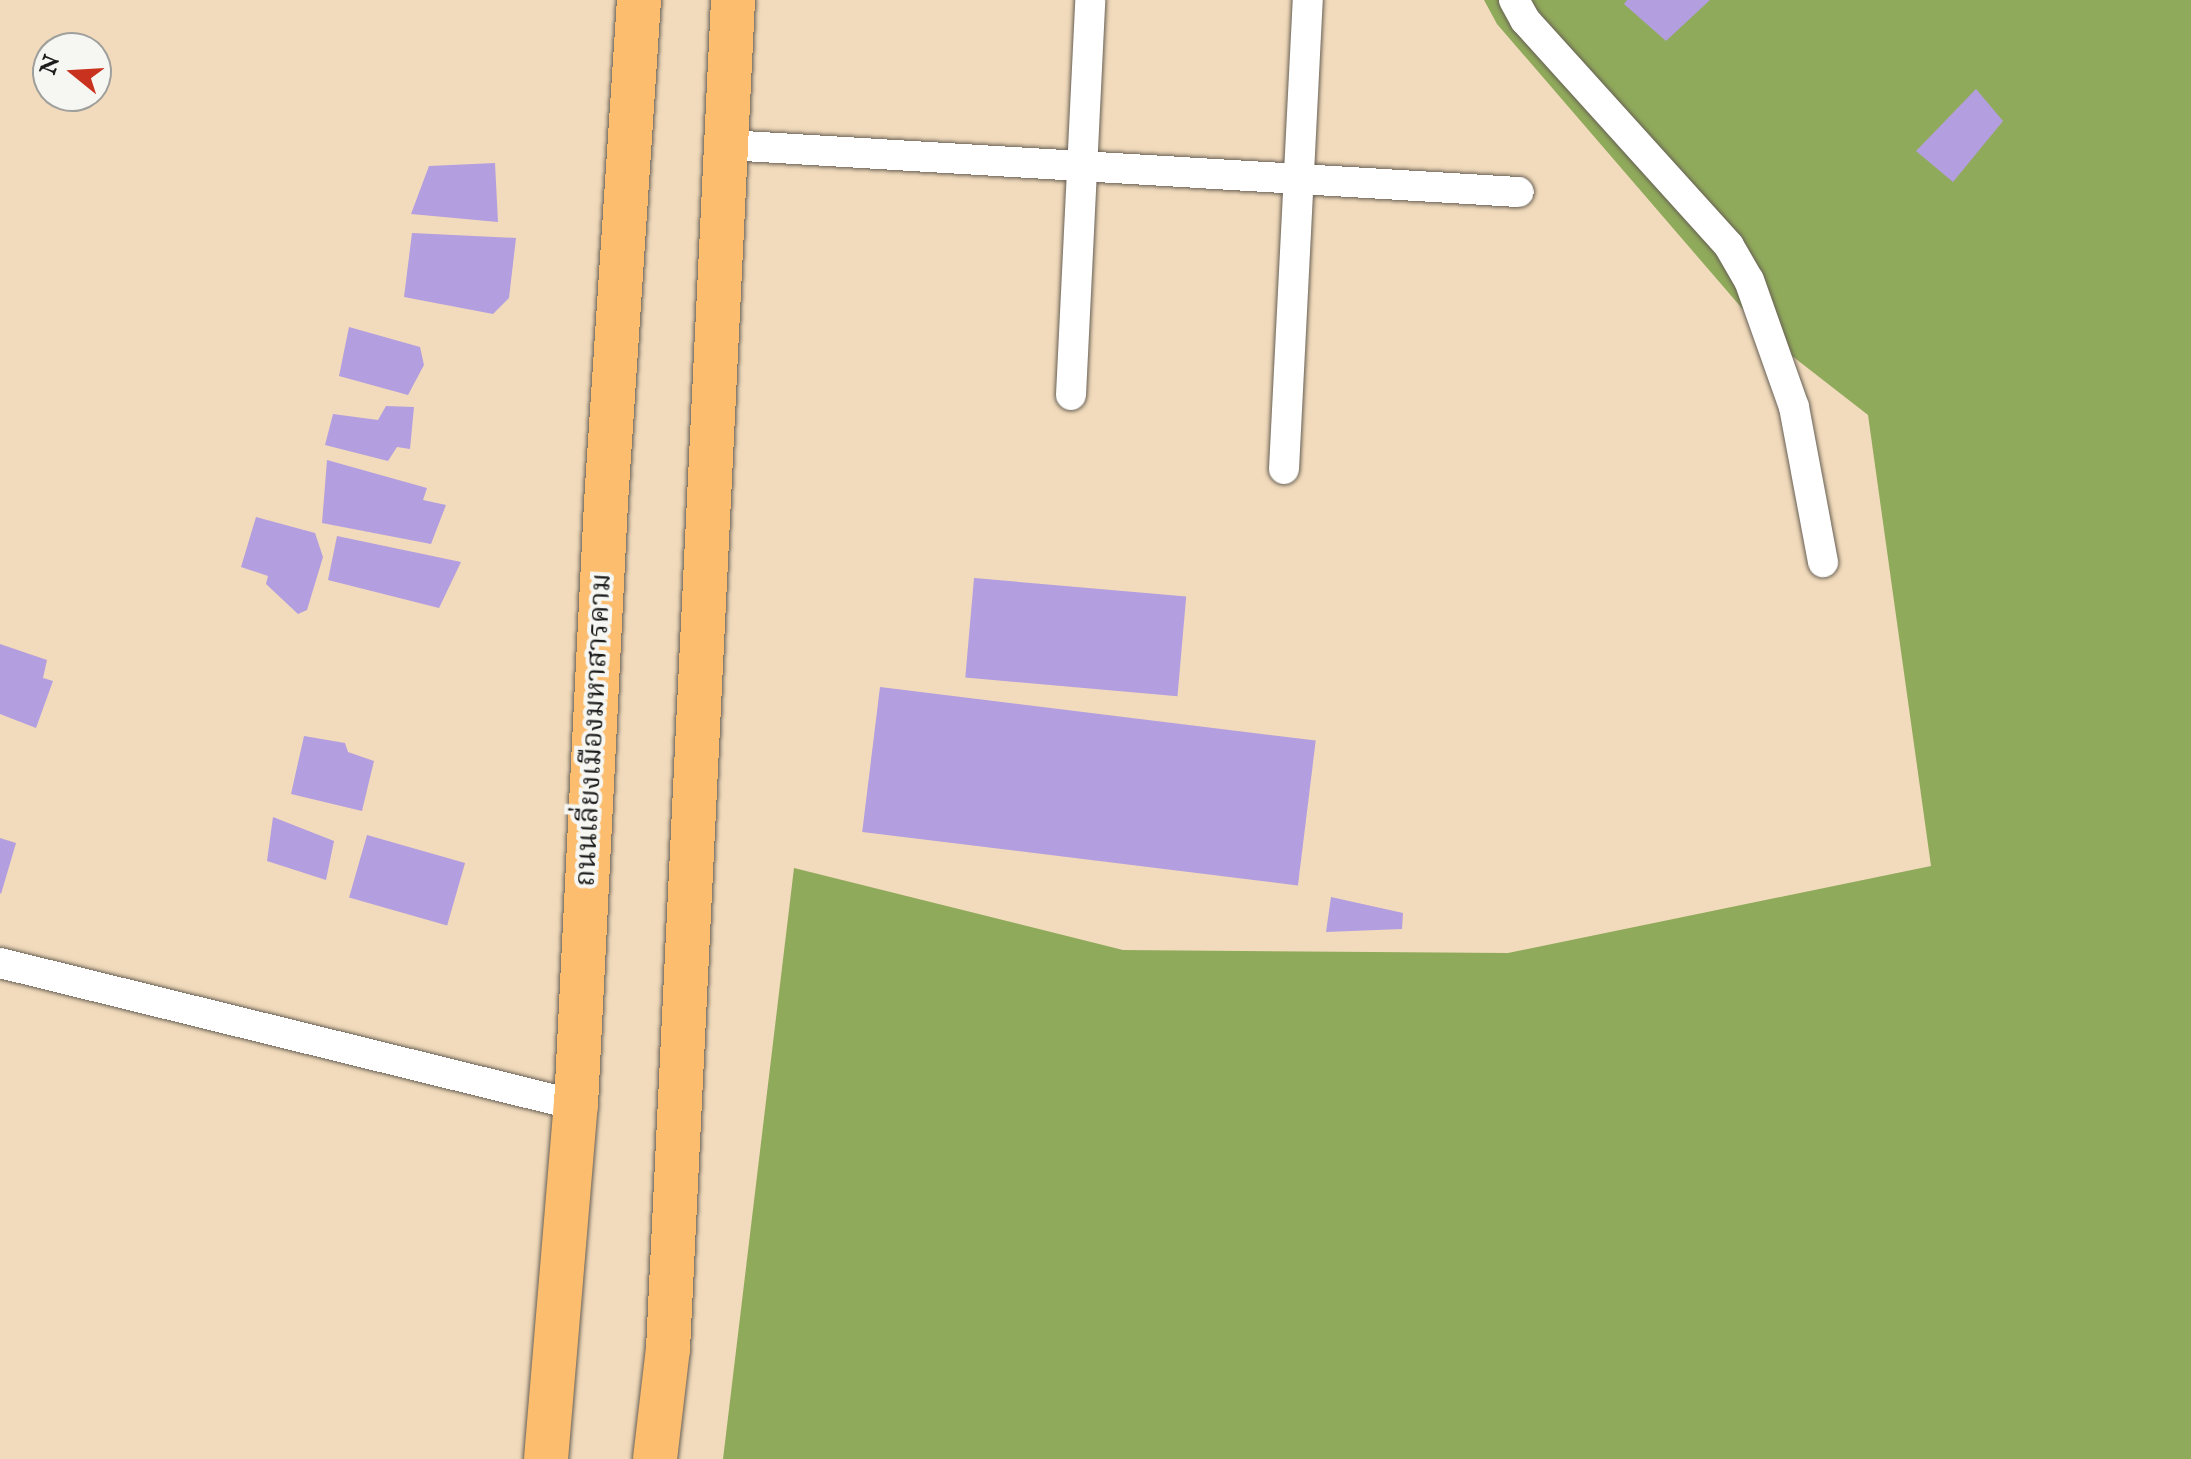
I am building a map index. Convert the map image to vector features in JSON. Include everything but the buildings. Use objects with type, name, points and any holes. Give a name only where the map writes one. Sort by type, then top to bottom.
[{"type":"highway","name":"ถนนเลี่ยงเมืองมหาสารคาม","points":[[546,1459],[576,1105],[606,502],[639,0]]},
{"type":"highway","points":[[655,1459],[668,1349],[733,0]]},
{"type":"street","points":[[1071,395],[1090,0]]},
{"type":"street","points":[[1284,469],[1308,0]]},
{"type":"street","points":[[1514,0],[1535,31],[1729,246],[1749,280],[1794,407],[1823,562]]},
{"type":"street","points":[[727,145],[1519,192]]},
{"type":"street","points":[[0,963],[576,1105]]},
{"type":"green space","points":[[1484,0],[2191,0],[2191,1459],[723,1459],[794,868],[1123,950],[1508,953],[1931,866],[1868,415],[1765,335],[1497,24]]}]
